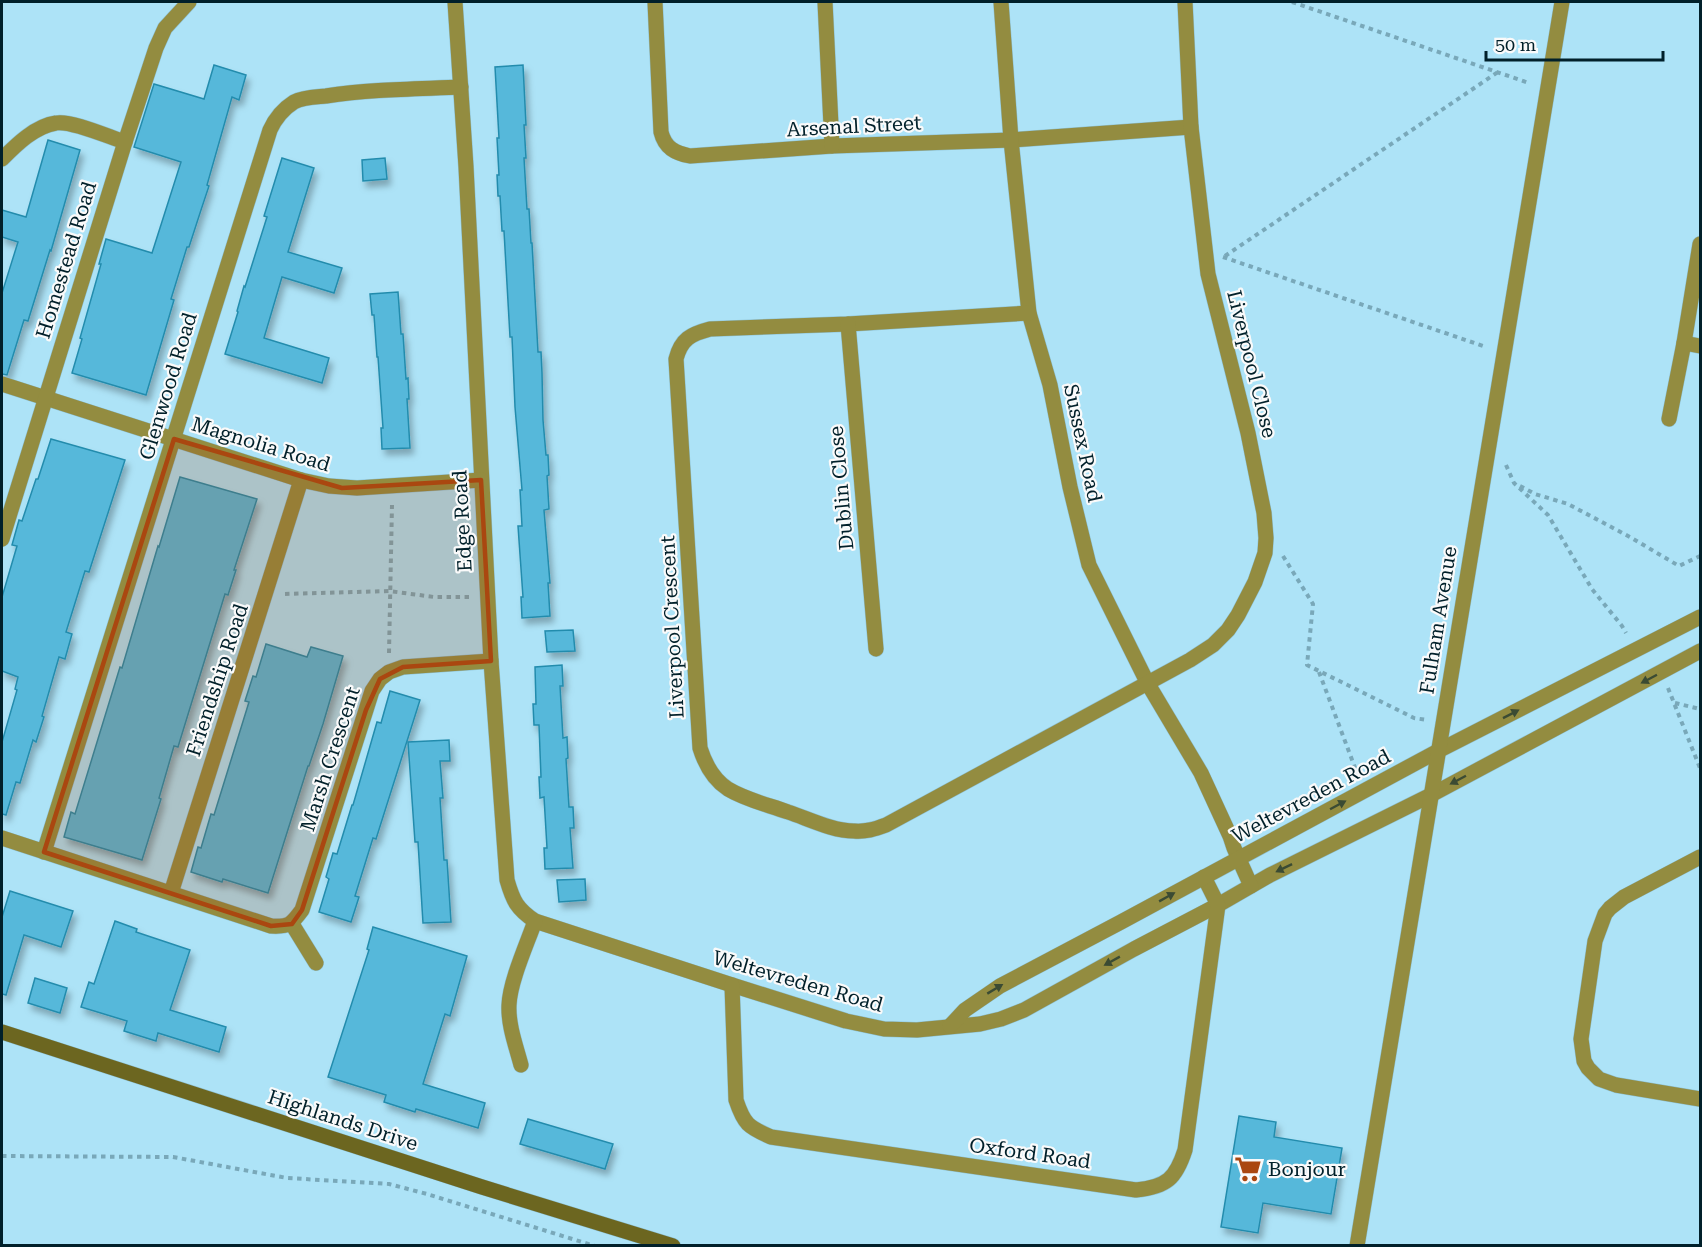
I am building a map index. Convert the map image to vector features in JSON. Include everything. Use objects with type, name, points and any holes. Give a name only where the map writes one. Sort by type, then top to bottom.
[{"type":"main road","name":"Highlands Drive","points":[[2,1032],[482,1187],[673,1245]]},
{"type":"street","name":"Homestead Road","points":[[2,539],[124,142],[160,38],[165,28],[189,2]]},
{"type":"street","name":"Edge Road","points":[[456,2],[491,661],[507,880],[513,899],[523,912],[536,921],[637,954]]},
{"type":"street","name":"Arsenal Street","points":[[655,2],[661,132],[663,138],[677,154],[690,156],[832,146],[1011,140],[1191,127]]},
{"type":"street","points":[[825,2],[832,146]]},
{"type":"street","name":"Sussex Road","points":[[1001,2],[1011,140],[1029,313],[1050,385],[1070,487],[1089,565],[1148,684],[1201,773],[1251,886]]},
{"type":"street","name":"Liverpool Close","points":[[1148,684],[1213,645],[1228,630],[1255,582],[1265,553],[1266,538],[1264,513],[1248,433],[1208,274],[1191,127],[1185,2]]},
{"type":"street","name":"Fulham Avenue","points":[[1357,1245],[1562,2]]},
{"type":"street","name":"Glenwood Road","points":[[44,852],[270,130],[279,115],[301,99],[352,92],[461,87]]},
{"type":"street","points":[[2,159],[34,132],[57,122],[68,123],[124,142]]},
{"type":"street","points":[[1669,419],[1701,244]]},
{"type":"street","name":"Liverpool Crescent","points":[[1029,313],[848,324],[710,329],[690,336],[683,342],[676,359],[700,748],[705,763],[715,777],[727,788],[742,796],[834,828],[852,832],[870,830],[886,825],[1148,684]]},
{"type":"street","name":"Dublin Close","points":[[848,324],[876,650]]},
{"type":"street","points":[[1684,343],[1701,346]]},
{"type":"street","name":"Magnolia Road","points":[[2,384],[302,480],[342,488],[481,480]]},
{"type":"street","name":"Friendship Road","points":[[171,893],[302,480]]},
{"type":"street","name":"Weltevreden Road","points":[[950,1026],[965,1010],[1000,986],[1438,751],[1701,617]]},
{"type":"street","name":"Weltevreden Road","points":[[637,954],[846,1020],[884,1029],[917,1030],[980,1024],[1001,1019],[1024,1010],[1270,874],[1431,795],[1701,651]]},
{"type":"street","points":[[389,672],[403,668],[491,661]]},
{"type":"street","name":"Marsh Crescent","points":[[292,924],[302,910],[372,691],[380,679],[389,672]]},
{"type":"street","points":[[2,838],[271,926],[282,927],[292,924],[316,963]]},
{"type":"street","points":[[1701,857],[1624,897],[1605,914],[1595,941],[1581,1039],[1584,1061],[1599,1079],[1616,1085],[1701,1099]]},
{"type":"street","points":[[1204,877],[1218,904]]},
{"type":"street","name":"Oxford Road","points":[[732,985],[736,1100],[742,1117],[753,1129],[771,1137],[1136,1190],[1154,1188],[1168,1181],[1179,1168],[1185,1150],[1218,904]]},
{"type":"street","points":[[521,1065],[512,1034],[508,1008],[510,993],[536,921]]},
{"type":"path","points":[[1292,2],[1547,88]]},
{"type":"path","points":[[1208,274],[1223,257],[1498,72]]},
{"type":"path","points":[[1223,257],[1503,353]]},
{"type":"path","points":[[1504,461],[1514,483],[1548,515],[1592,589],[1622,626],[1635,650]]},
{"type":"path","points":[[1514,483],[1535,495],[1568,504],[1679,566],[1701,556]]},
{"type":"path","points":[[389,672],[393,486]]},
{"type":"path","points":[[1265,553],[1284,556],[1313,604],[1307,665],[1414,718]]},
{"type":"path","points":[[267,591],[280,594],[389,591],[434,597],[488,597]]},
{"type":"path","points":[[1319,672],[1360,780]]},
{"type":"path","points":[[1662,672],[1701,768]]},
{"type":"path","points":[[1674,703],[1701,709]]},
{"type":"path","points":[[2,1156],[173,1156],[287,1178],[389,1184],[595,1245]]},
{"type":"highlighted area","points":[[174,439],[342,488],[481,480],[491,661],[403,667],[380,679],[366,710],[302,910],[292,924],[271,926],[44,852]]},
{"type":"building","points":[[214,65],[246,75],[239,100],[232,97],[207,185],[209,186],[171,299],[174,300],[146,395],[72,373],[106,239],[152,253],[181,162],[134,147],[154,84],[204,99]]},
{"type":"building","points":[[523,65],[527,209],[529,209],[532,243],[538,352],[541,352],[543,420],[549,475],[547,476],[549,509],[544,510],[550,583],[548,583],[550,616],[522,618],[521,597],[523,597],[518,526],[522,526],[520,490],[522,490],[504,231],[502,231],[500,196],[498,196],[497,138],[499,138],[495,67]]},
{"type":"building","points":[[48,140],[80,150],[51,251],[28,321],[24,320],[7,375],[2,374],[2,293],[18,242],[2,237],[2,210],[26,217]]},
{"type":"building","points":[[282,158],[314,168],[288,252],[342,268],[334,293],[282,277],[264,338],[329,358],[322,383],[225,354],[267,217],[264,216]]},
{"type":"building","points":[[385,158],[387,179],[363,181],[362,160]]},
{"type":"building","points":[[398,292],[406,379],[408,378],[410,448],[382,449],[381,428],[383,428],[378,357],[370,294]]},
{"type":"building","points":[[51,439],[125,460],[89,572],[85,571],[66,632],[72,634],[65,659],[59,657],[36,742],[33,740],[20,783],[16,782],[6,815],[2,814],[2,742],[17,690],[15,689],[18,677],[2,671],[2,597],[17,546],[12,545],[19,520],[22,521]]},
{"type":"building","points":[[180,477],[257,499],[178,747],[174,746],[159,798],[161,799],[142,860],[64,837],[71,812],[75,814]]},
{"type":"building","points":[[573,630],[575,651],[547,652],[545,631]]},
{"type":"building","points":[[266,644],[307,657],[311,647],[343,656],[268,893],[191,872],[211,814],[214,815],[249,702],[245,701],[253,676],[256,677]]},
{"type":"building","points":[[562,665],[563,686],[560,686],[563,738],[567,737],[569,807],[573,807],[574,828],[570,828],[573,868],[545,869],[544,848],[547,848],[544,797],[540,798],[539,725],[534,725],[535,667]]},
{"type":"building","points":[[390,691],[420,700],[376,839],[373,838],[355,896],[359,897],[351,922],[319,912],[329,879],[326,877],[333,853],[337,854],[377,722],[381,723]]},
{"type":"building","points":[[449,740],[450,761],[440,761],[443,798],[440,798],[451,922],[423,923],[408,742]]},
{"type":"building","points":[[585,879],[586,900],[559,902],[557,880]]},
{"type":"building","points":[[10,891],[73,911],[61,947],[24,935],[6,995],[2,994],[2,917]]},
{"type":"building","points":[[115,921],[137,929],[136,932],[190,950],[170,1010],[226,1027],[219,1052],[158,1033],[156,1041],[124,1031],[127,1021],[81,1007],[89,982],[94,984]]},
{"type":"building","points":[[373,927],[467,956],[450,1016],[445,1014],[423,1084],[485,1103],[478,1128],[384,1102],[386,1095],[328,1077],[369,950],[367,949]]},
{"type":"building","points":[[35,978],[67,988],[60,1013],[28,1003]]},
{"type":"building","points":[[1239,1116],[1276,1122],[1274,1137],[1342,1148],[1331,1214],[1263,1203],[1258,1233],[1221,1227]]},
{"type":"building","points":[[528,1119],[613,1144],[605,1169],[520,1144]]},
{"type":"place","name":"Bonjour","points":[[1248,1169]]}]
